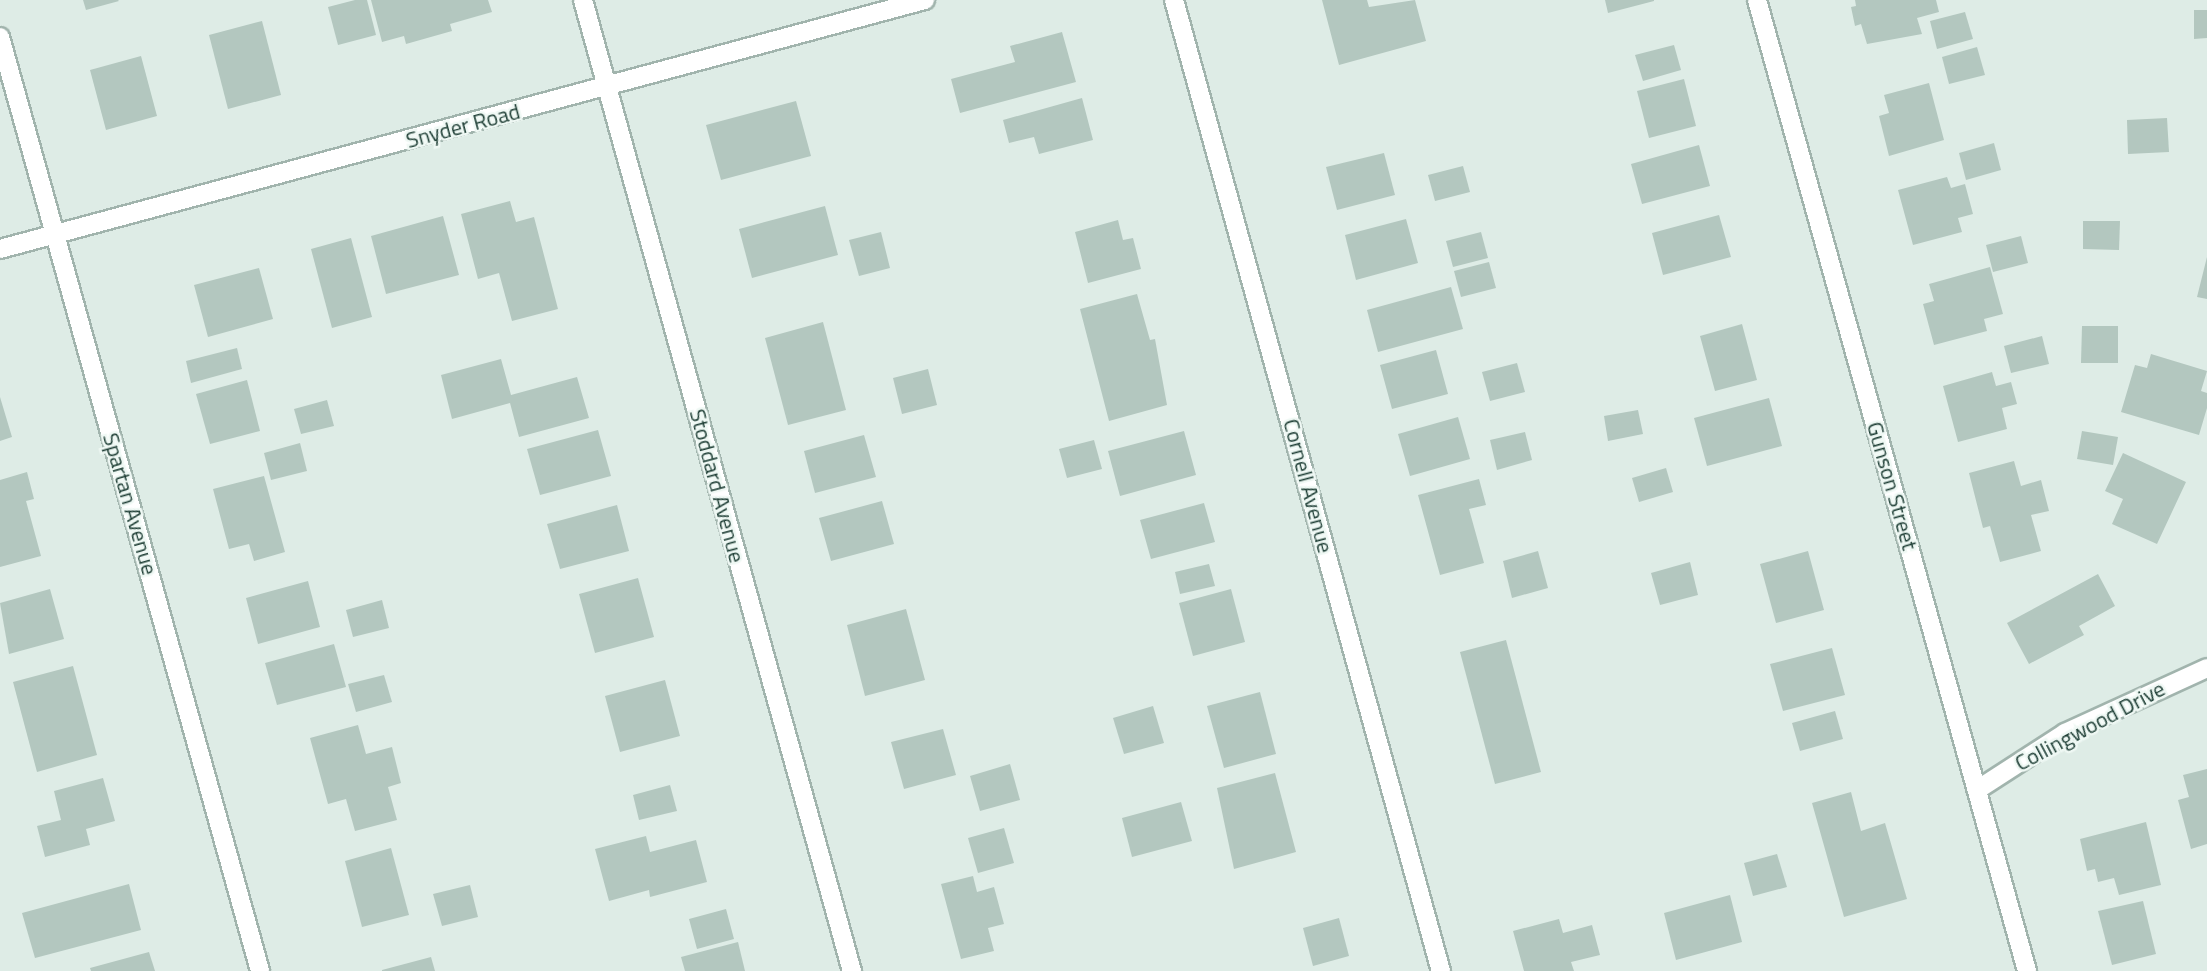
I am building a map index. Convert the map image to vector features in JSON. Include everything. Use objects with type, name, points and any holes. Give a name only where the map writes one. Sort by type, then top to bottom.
[{"type":"street","name":"Stoddard Avenue","points":[[583,0],[852,971]]},
{"type":"street","name":"Snyder Road","points":[[0,249],[925,0]]},
{"type":"street","name":"Cornell Avenue","points":[[1174,0],[1441,971]]},
{"type":"street","name":"Gunson Street","points":[[1757,0],[2027,971]]},
{"type":"street","name":"Spartan Avenue","points":[[0,37],[260,971]]},
{"type":"street","name":"Collingwood Drive","points":[[1977,790],[2065,733],[2207,668]]},
{"type":"building","points":[[83,0],[118,0],[119,1],[86,10]]},
{"type":"building","points":[[355,0],[367,0],[376,35],[338,45],[328,7]]},
{"type":"building","points":[[371,0],[488,0],[492,12],[450,24],[452,31],[406,44],[404,36],[382,42]]},
{"type":"building","points":[[1322,0],[1367,0],[1369,7],[1415,0],[1426,41],[1339,65]]},
{"type":"building","points":[[1605,0],[1654,0],[1654,1],[1608,13]]},
{"type":"building","points":[[1855,0],[1936,0],[1939,12],[1917,18],[1922,34],[1867,44],[1861,24],[1855,26],[1851,7],[1856,6]]},
{"type":"building","points":[[2194,10],[2207,10],[2207,38],[2194,39]]},
{"type":"building","points":[[1965,12],[1973,39],[1937,49],[1930,21]]},
{"type":"building","points":[[262,21],[281,95],[228,109],[209,35]]},
{"type":"building","points":[[1062,32],[1076,82],[960,113],[951,79],[1015,62],[1010,46]]},
{"type":"building","points":[[1674,45],[1681,70],[1643,81],[1635,55]]},
{"type":"building","points":[[1977,47],[1985,75],[1949,84],[1942,57]]},
{"type":"building","points":[[141,56],[157,116],[106,130],[90,70]]},
{"type":"building","points":[[1684,79],[1696,126],[1649,138],[1637,91]]},
{"type":"building","points":[[1929,83],[1944,140],[1889,156],[1879,116],[1889,113],[1884,95]]},
{"type":"building","points":[[1082,98],[1093,140],[1039,154],[1034,137],[1009,143],[1003,120]]},
{"type":"building","points":[[796,101],[811,156],[721,180],[706,125]]},
{"type":"building","points":[[2167,118],[2169,152],[2128,154],[2127,120]]},
{"type":"building","points":[[1994,143],[2001,170],[1966,180],[1959,153]]},
{"type":"building","points":[[1699,145],[1710,186],[1642,204],[1631,164]]},
{"type":"building","points":[[1384,153],[1395,195],[1337,210],[1326,167]]},
{"type":"building","points":[[1463,166],[1470,192],[1435,201],[1428,175]]},
{"type":"building","points":[[1947,177],[1951,188],[1965,184],[1973,214],[1958,218],[1962,232],[1913,245],[1898,190]]},
{"type":"building","points":[[510,201],[516,222],[534,217],[558,309],[512,321],[499,273],[478,279],[461,214]]},
{"type":"building","points":[[825,206],[838,255],[752,278],[739,229]]},
{"type":"building","points":[[1719,215],[1731,257],[1663,275],[1652,233]]},
{"type":"building","points":[[443,216],[459,275],[386,294],[371,236]]},
{"type":"building","points":[[1406,219],[1418,263],[1356,280],[1345,235]]},
{"type":"building","points":[[1118,220],[1123,240],[1133,238],[1141,269],[1088,283],[1075,232]]},
{"type":"building","points":[[2083,221],[2120,221],[2119,250],[2083,249]]},
{"type":"building","points":[[881,232],[890,268],[859,276],[849,240]]},
{"type":"building","points":[[1481,232],[1488,258],[1453,267],[1446,241]]},
{"type":"building","points":[[2021,236],[2028,263],[1993,272],[1986,245]]},
{"type":"building","points":[[351,238],[372,317],[332,328],[311,249]]},
{"type":"building","points":[[2207,257],[2207,299],[2197,297]]},
{"type":"building","points":[[1489,262],[1496,288],[1461,297],[1454,271]]},
{"type":"building","points":[[1990,267],[2003,314],[1984,319],[1987,331],[1934,345],[1923,304],[1934,301],[1929,284]]},
{"type":"building","points":[[259,268],[273,319],[208,337],[194,285]]},
{"type":"building","points":[[1451,287],[1463,329],[1378,352],[1367,310]]},
{"type":"building","points":[[1137,294],[1150,340],[1155,339],[1167,405],[1109,421],[1080,309]]},
{"type":"building","points":[[823,322],[846,410],[788,425],[765,338]]},
{"type":"building","points":[[1742,324],[1757,380],[1715,391],[1700,336]]},
{"type":"building","points":[[2082,326],[2118,326],[2118,363],[2081,363]]},
{"type":"building","points":[[2042,336],[2049,364],[2011,373],[2004,346]]},
{"type":"building","points":[[237,348],[242,369],[191,383],[186,361]]},
{"type":"building","points":[[1436,350],[1448,394],[1392,409],[1380,365]]},
{"type":"building","points":[[2151,354],[2207,371],[2201,391],[2207,393],[2207,408],[2199,435],[2121,412],[2135,365],[2147,368]]},
{"type":"building","points":[[501,359],[511,395],[577,377],[589,418],[519,437],[510,403],[452,419],[441,375]]},
{"type":"building","points":[[1517,363],[1525,392],[1490,401],[1482,372]]},
{"type":"building","points":[[928,369],[937,405],[902,414],[893,378]]},
{"type":"building","points":[[1992,372],[1996,386],[2011,382],[2017,404],[2002,408],[2007,429],[1958,442],[1943,386]]},
{"type":"building","points":[[247,380],[260,431],[210,444],[196,394]]},
{"type":"building","points":[[0,397],[12,437],[0,441]]},
{"type":"building","points":[[1769,398],[1782,446],[1707,466],[1694,418]]},
{"type":"building","points":[[327,400],[334,426],[301,434],[294,409]]},
{"type":"building","points":[[1638,410],[1643,434],[1608,441],[1604,416]]},
{"type":"building","points":[[1458,417],[1470,459],[1410,476],[1398,434]]},
{"type":"building","points":[[598,430],[611,476],[540,495],[527,449]]},
{"type":"building","points":[[1184,431],[1196,475],[1120,496],[1108,451]]},
{"type":"building","points":[[2082,431],[2118,437],[2113,465],[2077,459]]},
{"type":"building","points":[[1525,432],[1532,460],[1497,470],[1490,440]]},
{"type":"building","points":[[864,435],[876,477],[815,493],[804,451]]},
{"type":"building","points":[[1094,440],[1102,469],[1067,478],[1059,449]]},
{"type":"building","points":[[300,443],[307,471],[271,480],[264,453]]},
{"type":"building","points":[[2123,453],[2186,482],[2157,544],[2112,524],[2123,499],[2105,491]]},
{"type":"building","points":[[2014,461],[2021,486],[2041,480],[2049,511],[2031,515],[2041,551],[2000,562],[1990,526],[1983,528],[1969,473]]},
{"type":"building","points":[[1666,468],[1673,492],[1639,502],[1632,478]]},
{"type":"building","points":[[27,472],[34,499],[26,501],[41,556],[0,567],[0,480]]},
{"type":"building","points":[[264,476],[285,552],[254,561],[249,544],[229,549],[213,489]]},
{"type":"building","points":[[1479,479],[1486,505],[1469,509],[1484,563],[1440,575],[1418,495]]},
{"type":"building","points":[[882,501],[894,544],[831,561],[819,518]]},
{"type":"building","points":[[1204,503],[1215,542],[1151,559],[1140,520]]},
{"type":"building","points":[[617,505],[629,551],[560,569],[547,524]]},
{"type":"building","points":[[1538,551],[1548,588],[1512,598],[1503,561]]},
{"type":"building","points":[[1808,551],[1824,610],[1776,623],[1760,564]]},
{"type":"building","points":[[1690,562],[1698,595],[1660,605],[1651,573]]},
{"type":"building","points":[[1209,564],[1215,586],[1180,594],[1175,572]]},
{"type":"building","points":[[2098,574],[2115,606],[2079,626],[2084,635],[2029,664],[2007,623]]},
{"type":"building","points":[[638,578],[654,637],[595,653],[579,594]]},
{"type":"building","points":[[308,581],[320,627],[258,644],[246,598]]},
{"type":"building","points":[[50,589],[64,639],[9,654],[0,603]]},
{"type":"building","points":[[1231,589],[1245,642],[1193,656],[1179,603]]},
{"type":"building","points":[[382,600],[389,628],[353,637],[346,610]]},
{"type":"building","points":[[906,609],[925,680],[865,696],[847,625]]},
{"type":"building","points":[[1506,640],[1541,772],[1495,784],[1460,652]]},
{"type":"building","points":[[334,644],[346,687],[277,705],[265,663]]},
{"type":"building","points":[[1832,648],[1845,695],[1783,711],[1770,664]]},
{"type":"building","points":[[73,666],[97,755],[37,772],[13,682]]},
{"type":"building","points":[[384,675],[392,702],[356,712],[348,684]]},
{"type":"building","points":[[665,680],[680,736],[620,752],[605,696]]},
{"type":"building","points":[[1260,692],[1276,754],[1224,768],[1207,706]]},
{"type":"building","points":[[1153,706],[1164,743],[1124,754],[1113,718]]},
{"type":"building","points":[[1835,711],[1843,739],[1800,751],[1792,723]]},
{"type":"building","points":[[358,725],[366,754],[392,747],[401,783],[388,787],[397,820],[355,831],[346,799],[328,804],[310,738]]},
{"type":"building","points":[[943,729],[956,775],[904,789],[891,742]]},
{"type":"building","points":[[1010,764],[1020,800],[980,811],[970,776]]},
{"type":"building","points":[[2207,769],[2207,844],[2191,849],[2178,800],[2189,797],[2183,775]]},
{"type":"building","points":[[1275,773],[1296,852],[1234,869],[1217,788]]},
{"type":"building","points":[[103,778],[115,821],[86,829],[90,845],[45,857],[37,826],[61,820],[54,791]]},
{"type":"building","points":[[670,785],[677,811],[639,820],[633,795]]},
{"type":"building","points":[[1851,792],[1861,831],[1885,823],[1907,899],[1844,917],[1812,803]]},
{"type":"building","points":[[1181,802],[1192,841],[1132,857],[1122,818]]},
{"type":"building","points":[[2146,822],[2161,885],[2119,895],[2114,878],[2098,882],[2095,869],[2087,871],[2080,839]]},
{"type":"building","points":[[1004,828],[1014,863],[978,873],[968,838]]},
{"type":"building","points":[[646,836],[650,852],[696,840],[707,882],[650,897],[649,890],[609,901],[595,849]]},
{"type":"building","points":[[391,848],[409,915],[362,927],[345,861]]},
{"type":"building","points":[[1777,854],[1787,887],[1753,896],[1744,863]]},
{"type":"building","points":[[973,876],[977,892],[994,887],[1004,924],[988,928],[994,951],[961,959],[941,884]]},
{"type":"building","points":[[129,884],[141,930],[35,958],[22,913]]},
{"type":"building","points":[[470,885],[478,917],[442,926],[433,894]]},
{"type":"building","points":[[1730,895],[1742,942],[1676,960],[1664,913]]},
{"type":"building","points":[[2143,901],[2156,954],[2112,965],[2098,911]]},
{"type":"building","points":[[726,909],[734,939],[697,949],[689,919]]},
{"type":"building","points":[[1339,918],[1349,956],[1313,966],[1303,928]]},
{"type":"building","points":[[1559,919],[1563,933],[1592,925],[1600,955],[1571,962],[1574,971],[1524,971],[1513,931]]},
{"type":"building","points":[[738,942],[745,971],[685,971],[681,957]]},
{"type":"building","points":[[149,952],[155,971],[91,971],[90,968]]},
{"type":"building","points":[[431,957],[435,971],[382,971],[382,970]]}]
